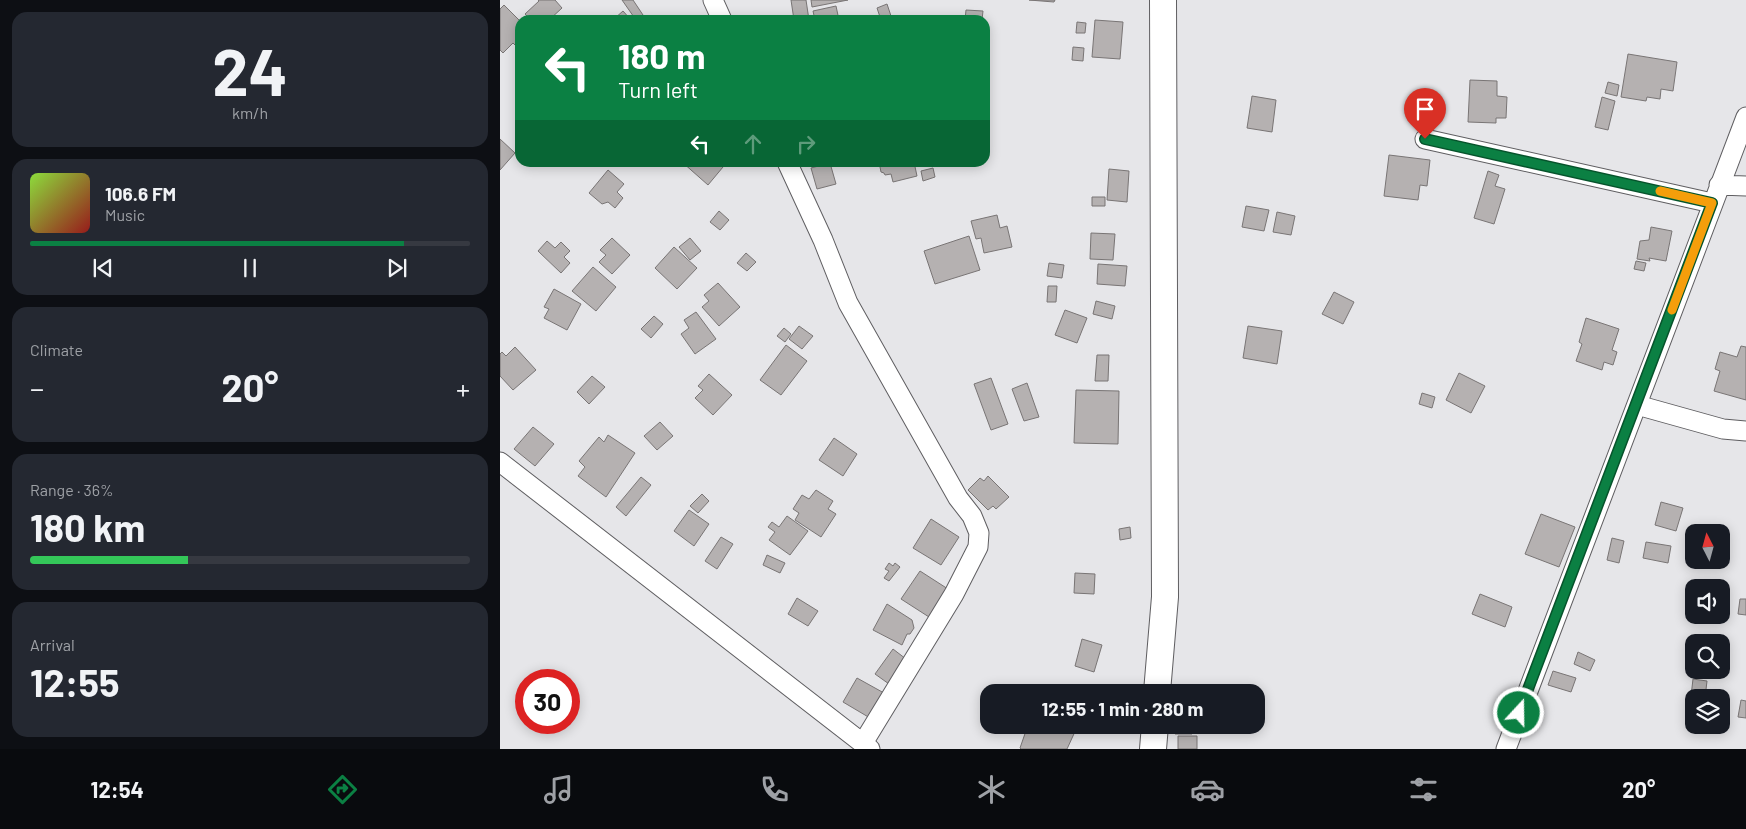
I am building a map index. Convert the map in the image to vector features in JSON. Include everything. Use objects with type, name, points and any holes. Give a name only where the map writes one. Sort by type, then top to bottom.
[{"type":"street","points":[[713,0],[720,15]]},
{"type":"street","points":[[1158,684],[1165,597],[1163,0]]},
{"type":"street","points":[[1506,749],[1746,117]]},
{"type":"street","points":[[1425,139],[1712,203]]},
{"type":"street","points":[[500,462],[866,746],[954,594],[978,547],[979,533],[972,516],[958,498],[848,303],[823,240],[789,167]]},
{"type":"street","points":[[1719,185],[1746,186]]},
{"type":"street","points":[[1637,405],[1723,429],[1746,431]]},
{"type":"street","points":[[1153,749],[1154,734]]},
{"type":"building","points":[[555,0],[562,8],[554,15],[525,14],[539,1]]},
{"type":"building","points":[[622,0],[633,0],[643,15],[632,15]]},
{"type":"building","points":[[791,0],[806,0],[808,15],[793,15]]},
{"type":"building","points":[[811,0],[848,0],[812,7]]},
{"type":"building","points":[[1029,0],[1055,0],[1054,2]]},
{"type":"building","points":[[887,4],[891,15],[879,15],[877,8]]},
{"type":"building","points":[[504,5],[515,16],[515,45],[513,43],[503,53],[500,50],[500,9]]},
{"type":"building","points":[[836,6],[838,15],[814,15],[813,11]]},
{"type":"building","points":[[966,10],[983,11],[983,15],[966,15]]},
{"type":"building","points":[[623,11],[627,15],[618,15]]},
{"type":"building","points":[[1095,20],[1123,22],[1120,59],[1092,57]]},
{"type":"building","points":[[1077,22],[1086,23],[1085,33],[1076,33]]},
{"type":"building","points":[[1073,47],[1084,48],[1083,61],[1072,60]]},
{"type":"building","points":[[1628,54],[1677,62],[1673,91],[1661,89],[1660,99],[1647,97],[1646,101],[1621,97]]},
{"type":"building","points":[[1470,80],[1497,81],[1497,96],[1507,97],[1506,118],[1496,118],[1496,123],[1468,122]]},
{"type":"building","points":[[1608,82],[1619,85],[1617,96],[1605,93]]},
{"type":"building","points":[[1252,96],[1276,100],[1272,132],[1247,128]]},
{"type":"building","points":[[1602,97],[1615,101],[1608,130],[1595,127]]},
{"type":"building","points":[[500,139],[515,153],[500,170]]},
{"type":"building","points":[[1389,155],[1430,160],[1427,186],[1420,185],[1418,200],[1384,196]]},
{"type":"building","points":[[688,167],[723,167],[708,185]]},
{"type":"building","points":[[831,167],[836,184],[817,189],[811,168]]},
{"type":"building","points":[[880,167],[915,167],[917,176],[893,182],[891,174],[885,175],[881,172]]},
{"type":"building","points":[[933,168],[935,177],[923,181],[921,171]]},
{"type":"building","points":[[1109,169],[1129,171],[1127,202],[1107,200]]},
{"type":"building","points":[[608,170],[624,184],[617,192],[623,198],[615,208],[608,202],[602,204],[589,193]]},
{"type":"building","points":[[1488,171],[1499,175],[1495,186],[1505,189],[1494,224],[1474,218]]},
{"type":"building","points":[[1092,197],[1105,197],[1105,206],[1092,206]]},
{"type":"building","points":[[1246,206],[1269,210],[1264,231],[1242,227]]},
{"type":"building","points":[[719,211],[729,220],[720,230],[710,222]]},
{"type":"building","points":[[1277,212],[1295,216],[1291,235],[1273,232]]},
{"type":"building","points":[[997,215],[1000,228],[1007,226],[1012,247],[984,253],[981,238],[976,239],[971,221]]},
{"type":"building","points":[[1651,227],[1672,231],[1666,261],[1649,258],[1650,261],[1637,259],[1640,241],[1649,240]]},
{"type":"building","points":[[1091,233],[1115,234],[1113,260],[1090,259]]},
{"type":"building","points":[[969,236],[980,270],[935,284],[924,251]]},
{"type":"building","points":[[612,238],[630,255],[612,274],[599,262],[606,255],[600,250]]},
{"type":"building","points":[[690,238],[701,251],[690,260],[679,247]]},
{"type":"building","points":[[547,241],[555,248],[561,242],[570,251],[564,257],[570,263],[561,273],[538,251]]},
{"type":"building","points":[[674,247],[697,268],[677,289],[655,268]]},
{"type":"building","points":[[746,253],[756,262],[747,271],[737,263]]},
{"type":"building","points":[[1636,261],[1646,263],[1644,271],[1634,269]]},
{"type":"building","points":[[1049,263],[1064,265],[1062,278],[1047,276]]},
{"type":"building","points":[[1098,264],[1127,266],[1125,286],[1097,284]]},
{"type":"building","points":[[593,267],[616,287],[596,311],[572,291]]},
{"type":"building","points":[[718,283],[740,307],[719,326],[702,307],[709,301],[704,295]]},
{"type":"building","points":[[1048,286],[1057,286],[1056,302],[1047,302]]},
{"type":"building","points":[[554,289],[581,304],[567,330],[544,318],[549,309],[544,307]]},
{"type":"building","points":[[1334,292],[1354,302],[1343,324],[1322,314]]},
{"type":"building","points":[[1096,301],[1115,306],[1112,319],[1093,314]]},
{"type":"building","points":[[1065,310],[1087,318],[1077,343],[1055,335]]},
{"type":"building","points":[[696,312],[716,339],[695,354],[681,334],[689,328],[684,320]]},
{"type":"building","points":[[654,316],[663,324],[651,338],[641,329]]},
{"type":"building","points":[[1586,318],[1619,329],[1612,350],[1617,352],[1613,365],[1604,362],[1602,370],[1576,361],[1582,344],[1579,342]]},
{"type":"building","points":[[799,326],[813,336],[802,349],[789,339]]},
{"type":"building","points":[[1248,326],[1282,331],[1277,364],[1243,358]]},
{"type":"building","points":[[784,328],[791,334],[785,342],[777,336]]},
{"type":"building","points":[[786,345],[807,361],[781,395],[760,380]]},
{"type":"building","points":[[1741,346],[1746,347],[1746,400],[1714,391],[1720,371],[1715,369],[1720,352],[1737,357]]},
{"type":"building","points":[[515,347],[536,370],[513,390],[500,376],[500,354],[502,352],[506,356]]},
{"type":"building","points":[[1097,355],[1109,355],[1108,381],[1095,381]]},
{"type":"building","points":[[1459,373],[1485,386],[1471,413],[1446,400]]},
{"type":"building","points":[[709,374],[732,395],[713,415],[695,398],[703,390],[698,386]]},
{"type":"building","points":[[592,376],[605,387],[589,404],[577,392]]},
{"type":"building","points":[[991,378],[1008,424],[991,430],[974,384]]},
{"type":"building","points":[[1027,383],[1039,417],[1024,421],[1012,389]]},
{"type":"building","points":[[1076,390],[1119,391],[1118,444],[1074,443]]},
{"type":"building","points":[[1422,393],[1435,397],[1432,408],[1419,404]]},
{"type":"building","points":[[660,422],[673,436],[657,450],[644,436]]},
{"type":"building","points":[[533,427],[554,444],[535,466],[514,449]]},
{"type":"building","points":[[608,435],[635,453],[606,497],[578,476],[585,467],[579,461],[599,437],[604,442]]},
{"type":"building","points":[[834,438],[857,454],[843,476],[819,460]]},
{"type":"building","points":[[988,476],[1009,497],[996,509],[993,506],[988,510],[968,490],[980,478],[984,481]]},
{"type":"building","points":[[641,477],[651,485],[626,516],[616,507]]},
{"type":"building","points":[[816,490],[833,501],[828,509],[836,514],[821,537],[795,520],[799,513],[793,509],[802,495],[809,499]]},
{"type":"building","points":[[702,494],[709,501],[698,513],[690,506]]},
{"type":"building","points":[[1661,502],[1683,508],[1676,531],[1655,525]]},
{"type":"building","points":[[689,510],[709,524],[694,546],[674,531]]},
{"type":"building","points":[[1541,514],[1575,527],[1559,567],[1525,554]]},
{"type":"building","points":[[787,516],[808,531],[790,555],[769,540],[775,532],[768,527],[772,522],[779,527]]},
{"type":"building","points":[[931,519],[959,537],[941,565],[913,548]]},
{"type":"building","points":[[1130,527],[1131,538],[1120,540],[1119,529]]},
{"type":"building","points":[[721,537],[733,544],[717,569],[705,561]]},
{"type":"building","points":[[1612,538],[1624,541],[1619,563],[1607,560]]},
{"type":"building","points":[[1646,542],[1671,546],[1668,563],[1643,558]]},
{"type":"building","points":[[767,555],[785,563],[780,573],[763,565]]},
{"type":"building","points":[[889,563],[893,566],[895,563],[900,567],[889,581],[884,578],[889,571],[885,569]]},
{"type":"building","points":[[920,571],[948,589],[929,617],[901,599]]},
{"type":"building","points":[[1075,573],[1095,574],[1094,594],[1074,593]]},
{"type":"building","points":[[1480,594],[1512,607],[1505,627],[1472,614]]},
{"type":"building","points":[[797,598],[818,611],[808,626],[788,614]]},
{"type":"building","points":[[1740,599],[1746,599],[1746,615],[1738,614]]},
{"type":"building","points":[[887,604],[912,620],[914,628],[910,634],[907,634],[902,645],[873,630]]},
{"type":"building","points":[[1082,639],[1102,645],[1094,672],[1075,666]]},
{"type":"building","points":[[893,649],[906,659],[889,684],[875,674]]},
{"type":"building","points":[[1578,652],[1595,660],[1590,671],[1574,664]]},
{"type":"building","points":[[1553,671],[1576,678],[1571,692],[1548,685]]},
{"type":"building","points":[[857,678],[884,693],[870,718],[843,702]]},
{"type":"building","points":[[1693,679],[1707,681],[1706,689],[1692,689]]},
{"type":"building","points":[[1741,700],[1746,701],[1746,718],[1738,717]]},
{"type":"building","points":[[1025,734],[1074,734],[1067,749],[1020,748]]},
{"type":"building","points":[[1178,736],[1197,736],[1197,749],[1178,749]]},
{"type":"slow traffic","points":[[1660,191],[1712,203],[1672,310]]},
{"type":"route","points":[[1425,139],[1712,203],[1519,713]]}]
